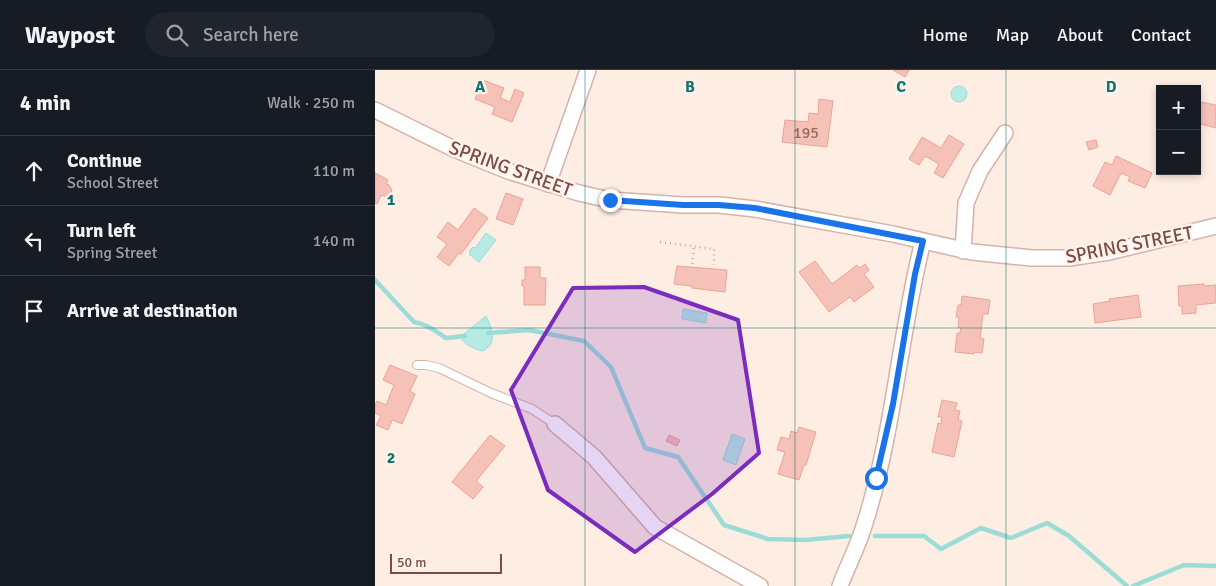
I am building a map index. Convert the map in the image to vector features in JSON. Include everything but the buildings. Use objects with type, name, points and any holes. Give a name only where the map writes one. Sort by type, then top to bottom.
[{"type":"street","points":[[547,184],[587,70]]},
{"type":"street","name":"SPRING STREET","points":[[375,110],[454,149],[508,171],[547,184],[610,200],[755,208],[923,241],[963,251],[1032,258],[1069,258],[1115,251],[1216,226]]},
{"type":"street","points":[[963,251],[966,203],[980,171],[1005,133]]},
{"type":"street","points":[[841,586],[863,530],[876,478],[893,404],[915,274],[923,241]]},
{"type":"street","points":[[555,424],[595,456],[655,527],[760,586]]},
{"type":"lane","points":[[417,365],[439,368],[491,393],[532,409],[555,424]]},
{"type":"path","points":[[660,242],[714,249],[713,265]]},
{"type":"path","points":[[692,264],[694,246]]},
{"type":"highlighted area","points":[[644,287],[738,320],[759,453],[712,494],[635,552],[548,490],[511,390],[573,288]]},
{"type":"water","points":[[956,86],[962,86],[967,91],[965,100],[956,102],[951,97],[951,91]]},
{"type":"water","points":[[486,233],[496,240],[479,262],[469,254],[471,252],[469,251],[473,247],[475,248]]},
{"type":"water","points":[[683,309],[707,313],[706,323],[682,319]]},
{"type":"water","points":[[486,316],[492,330],[492,340],[488,348],[483,351],[470,346],[460,337]]},
{"type":"water","points":[[732,434],[745,439],[736,465],[723,460]]},
{"type":"waterway","points":[[375,280],[414,322],[427,326],[446,338],[465,336]]},
{"type":"waterway","points":[[488,333],[529,330],[584,341],[611,367],[645,448],[678,457],[724,525],[768,539],[805,540],[849,536]]},
{"type":"waterway","points":[[875,536],[924,536],[941,549],[981,528],[1011,538],[1047,523],[1069,536],[1127,586]]},
{"type":"waterway","points":[[1133,586],[1184,565],[1216,566]]},
{"type":"route","points":[[610,200],[755,208],[923,241],[915,274],[893,404],[876,478]]}]
